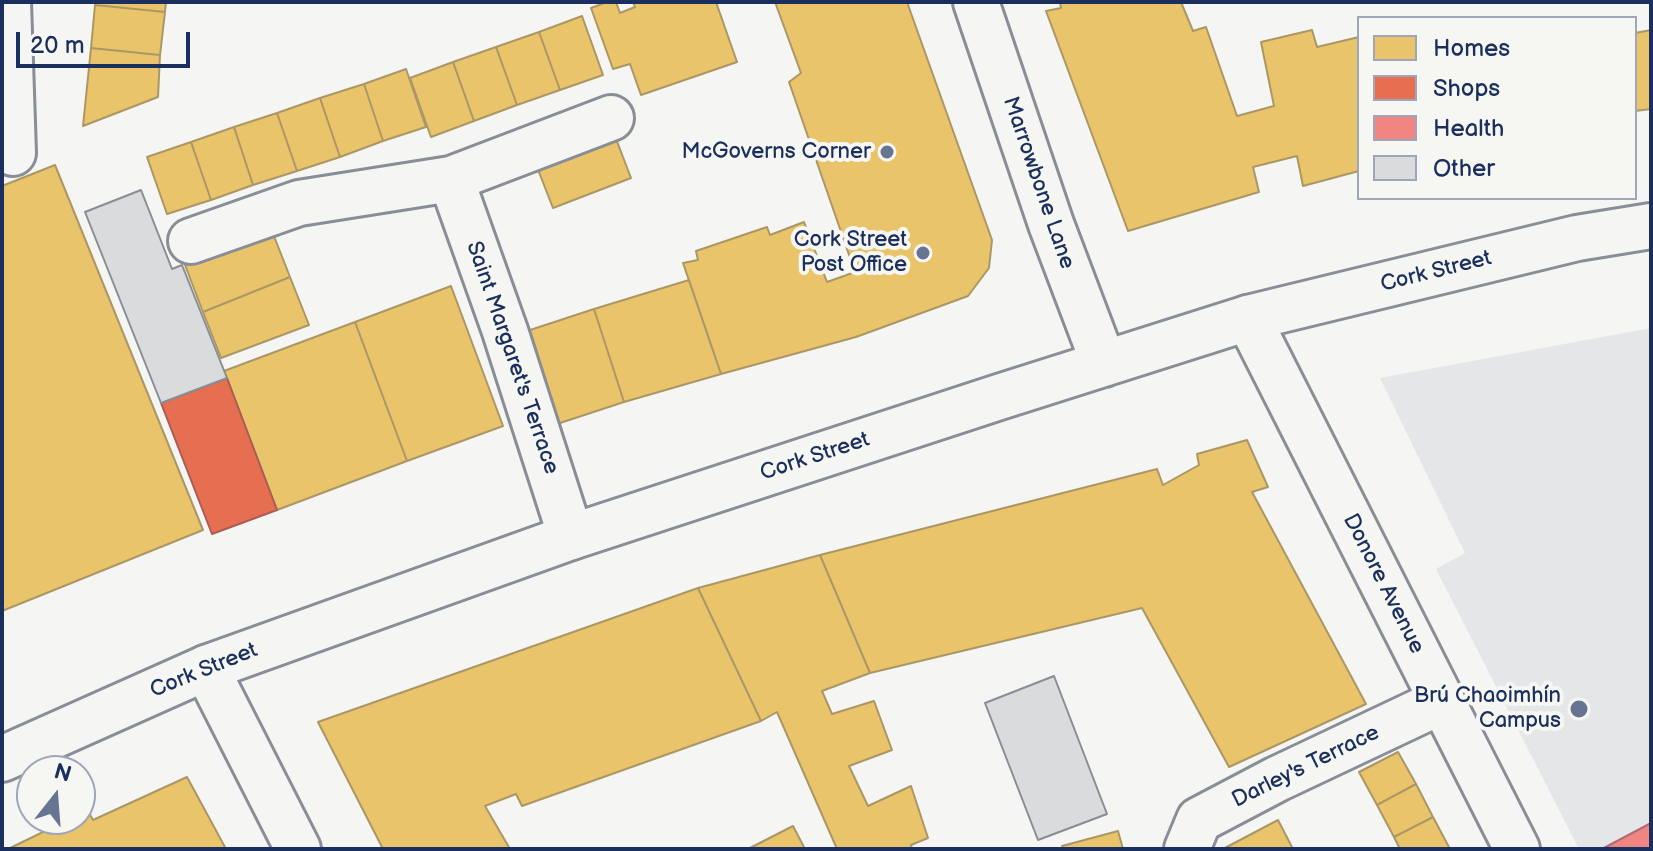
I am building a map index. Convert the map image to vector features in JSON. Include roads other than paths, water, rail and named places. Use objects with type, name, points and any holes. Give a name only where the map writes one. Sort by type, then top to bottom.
[{"type":"main road","points":[[8,2],[13,153]]},
{"type":"main road","name":"Marrowbone Lane","points":[[976,2],[1051,224],[1104,364]]},
{"type":"main road","points":[[191,241],[299,203],[451,179],[611,118]]},
{"type":"main road","name":"Saint Margaret's Terrace","points":[[451,179],[505,331],[571,537]]},
{"type":"main road","name":"Cork Street","points":[[2,759],[206,668],[571,537],[1104,364],[1248,318],[1577,238],[1651,226]]},
{"type":"main road","name":"Donore Avenue","points":[[1248,318],[1517,849]]},
{"type":"main road","points":[[206,668],[298,849]]},
{"type":"main road","name":"Darley's Terrace","points":[[1187,849],[1199,820],[1277,779],[1442,701]]},
{"type":"place","name":"McGoverns Corner","points":[[887,152]]},
{"type":"place","name":"Cork Street Post Office","points":[[923,253]]},
{"type":"place","name":"Brú Chaoimhín Campus","points":[[1579,709]]}]
